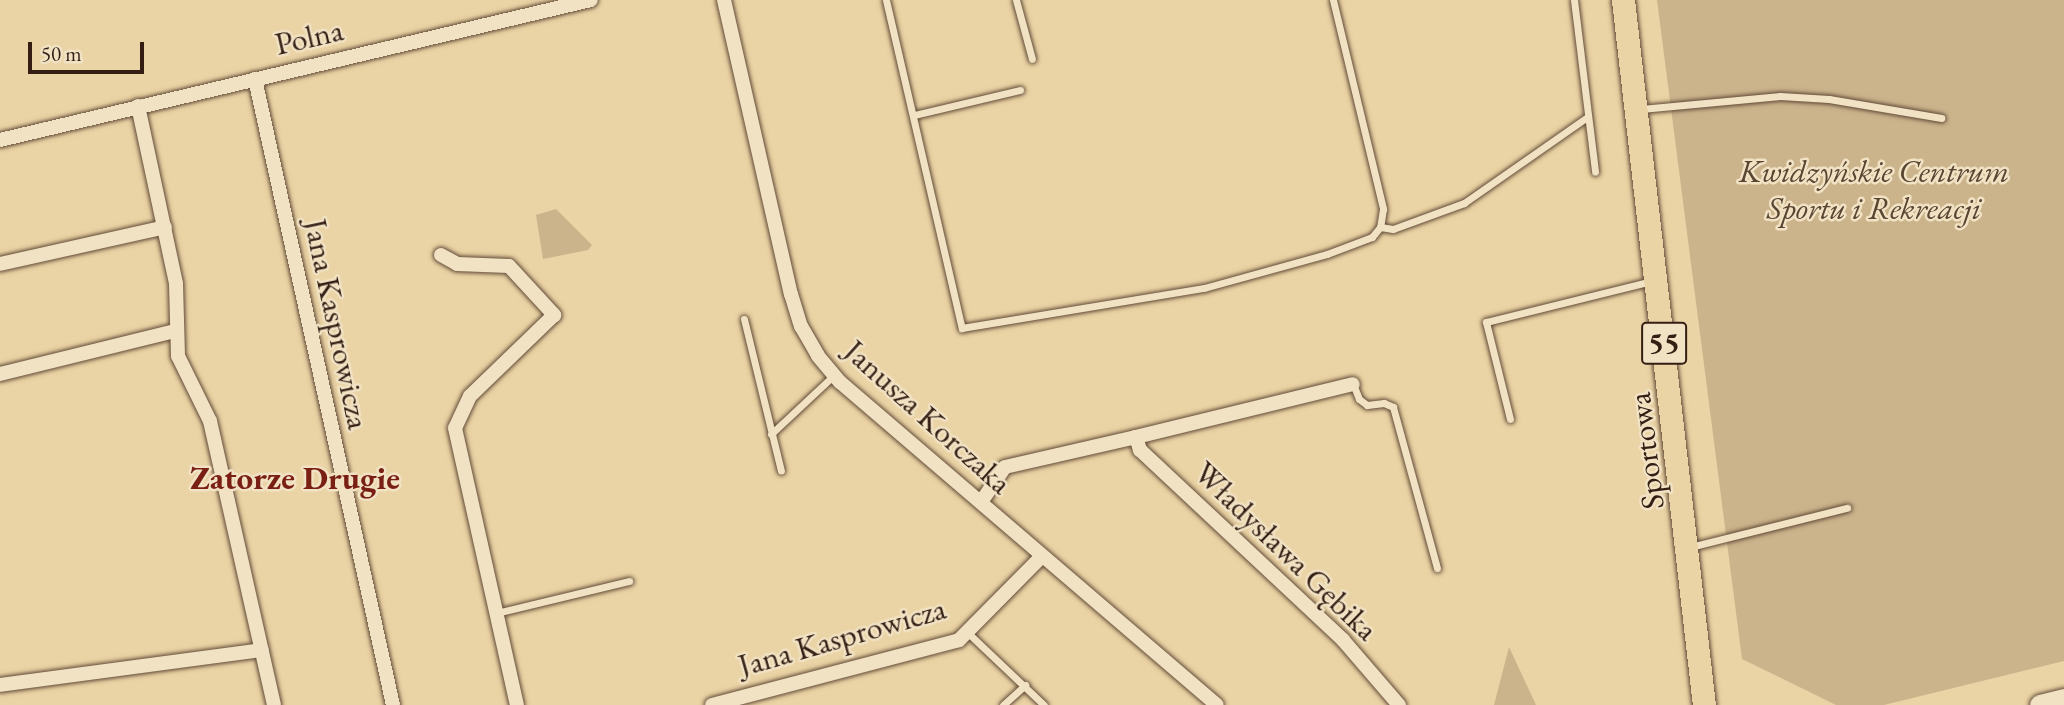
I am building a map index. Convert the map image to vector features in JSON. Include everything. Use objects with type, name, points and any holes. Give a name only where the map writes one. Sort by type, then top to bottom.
[{"type":"main road","name":"Sportowa","points":[[1623,0],[1708,699]]},
{"type":"street","name":"Polna","points":[[0,139],[591,0]]},
{"type":"street","name":"Janusza Korczaka","points":[[724,0],[795,310],[809,342],[834,375],[1217,705]]},
{"type":"street","name":"Jana Kasprowicza","points":[[255,79],[393,705]]},
{"type":"street","points":[[138,106],[176,284],[175,331],[183,371],[210,421],[274,705]]},
{"type":"street","points":[[0,264],[165,227]]},
{"type":"street","points":[[441,255],[457,264],[509,266],[554,315],[470,396],[456,423],[458,453],[517,705]]},
{"type":"street","points":[[0,374],[175,331]]},
{"type":"street","name":"Władysława Gębika","points":[[981,502],[1005,467],[1353,384]]},
{"type":"street","name":"Władysława Gębika","points":[[1136,437],[1140,450],[1343,640],[1399,705]]},
{"type":"street","name":"Jana Kasprowicza","points":[[712,705],[959,639],[1042,556]]},
{"type":"street","points":[[0,685],[262,650]]},
{"type":"street","points":[[2040,705],[2064,699]]},
{"type":"lane","points":[[886,0],[962,328],[1204,288],[1336,251],[1372,237],[1380,227],[1383,209],[1333,0]]},
{"type":"lane","points":[[1016,0],[1032,59]]},
{"type":"lane","points":[[1574,0],[1586,118],[1595,172]]},
{"type":"lane","points":[[914,115],[1020,90]]},
{"type":"lane","points":[[1636,109],[1780,96],[1829,99],[1941,118]]},
{"type":"lane","points":[[1380,227],[1393,229],[1464,203],[1586,118]]},
{"type":"lane","points":[[1510,419],[1486,322],[1657,280]]},
{"type":"lane","points":[[744,319],[781,471]]},
{"type":"lane","points":[[771,434],[834,375]]},
{"type":"lane","points":[[1353,384],[1359,400],[1367,405],[1384,403],[1393,407],[1437,568]]},
{"type":"lane","points":[[1689,547],[1847,508]]},
{"type":"lane","points":[[496,613],[629,581]]},
{"type":"lane","points":[[967,632],[1044,705]]},
{"type":"lane","points":[[1003,705],[1025,685]]},
{"type":"green space","name":"Kwidzyńskie Centrum Sportu i Rekreacji","points":[[1657,0],[2064,0],[2064,661],[1884,705],[1836,705],[1742,659]]},
{"type":"green space","points":[[556,209],[592,245],[588,250],[543,259],[536,215]]},
{"type":"green space","points":[[1509,647],[1536,705],[1494,705]]},
{"type":"district","name":"Zatorze Drugie","points":[[295,478]]}]
